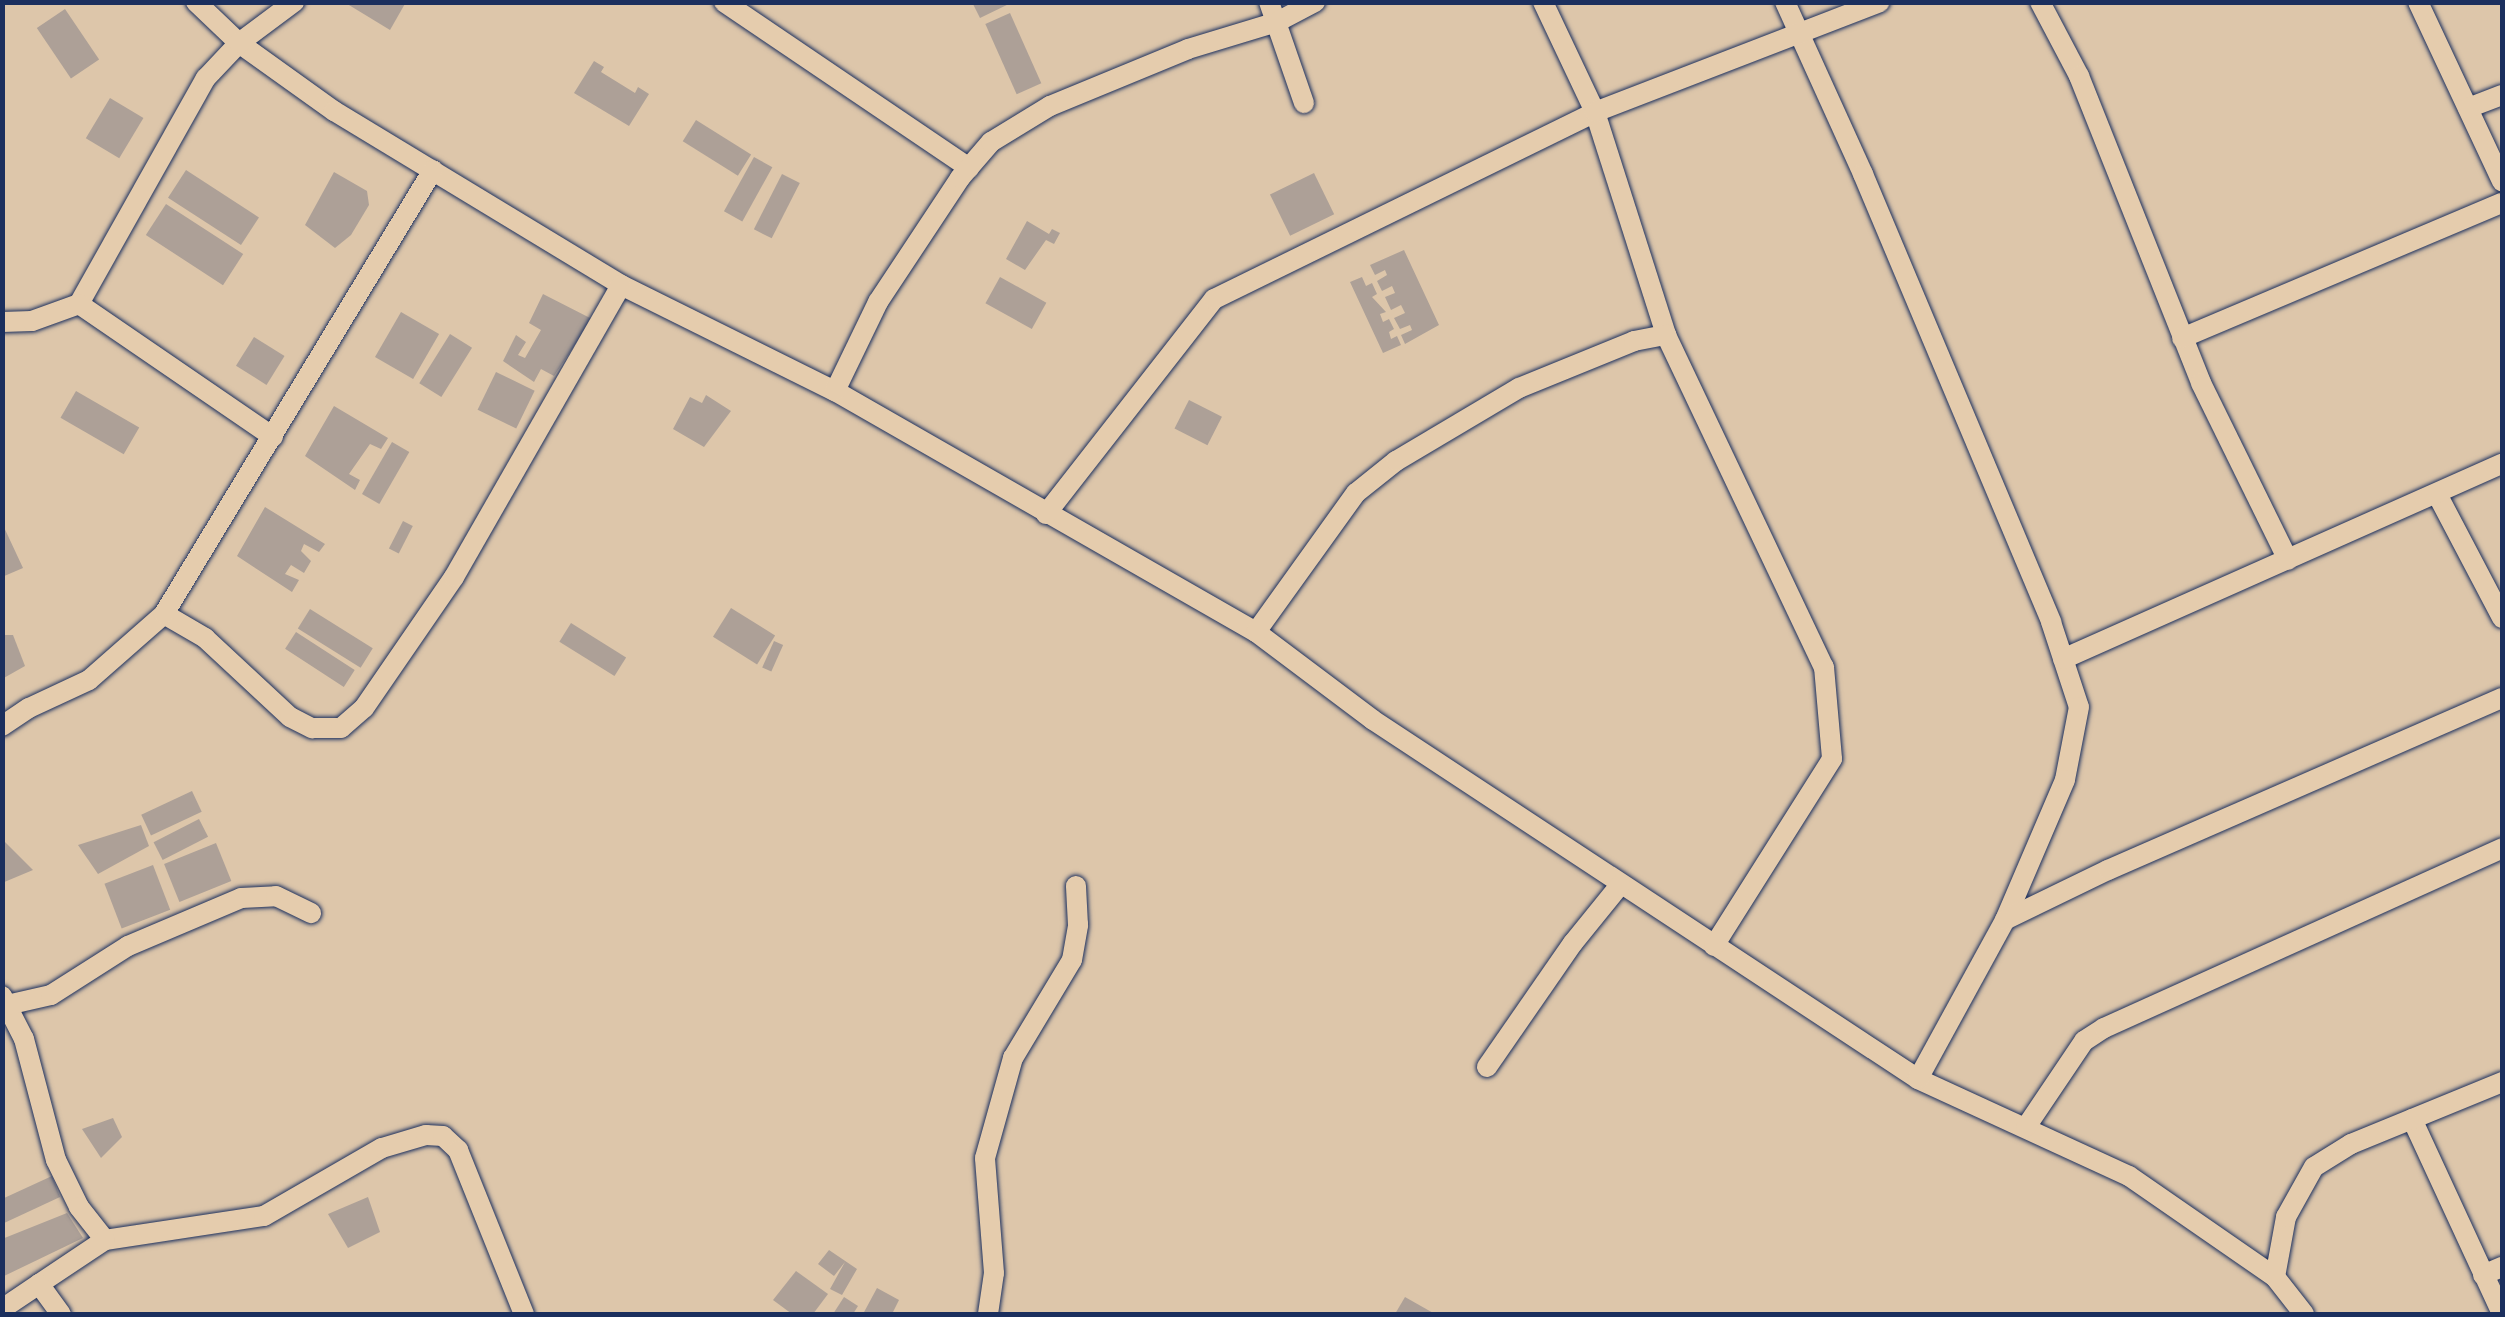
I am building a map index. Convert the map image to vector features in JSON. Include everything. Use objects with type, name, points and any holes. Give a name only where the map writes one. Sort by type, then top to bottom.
[{"type":"street","points":[[196,2],[239,43],[334,112],[621,285],[835,391],[1256,632],[1373,720],[1918,1079],[2129,1176],[2275,1277],[2304,1314]]},
{"type":"street","points":[[2,322],[32,321],[80,304],[206,78],[239,43],[294,2]]},
{"type":"street","points":[[724,2],[969,168]]},
{"type":"street","points":[[835,391],[878,302],[991,142],[1050,106],[1273,12],[1315,2]]},
{"type":"street","points":[[1543,2],[1595,112],[1666,335],[1824,667],[1832,759],[1714,946]]},
{"type":"street","points":[[1785,2],[1863,174],[2063,659],[2079,708],[2065,780],[2005,920],[1918,1079]]},
{"type":"street","points":[[1046,514],[1214,300],[1595,112],[1880,2]]},
{"type":"street","points":[[2040,2],[2078,76],[2182,338],[2288,560]]},
{"type":"street","points":[[2418,2],[2502,182]]},
{"type":"street","points":[[1273,12],[1304,103]]},
{"type":"street","points":[[2468,108],[2502,95]]},
{"type":"street","points":[[2,726],[28,708],[88,680],[164,614],[223,510],[273,437],[433,170]]},
{"type":"street","points":[[2182,338],[2502,203]]},
{"type":"street","points":[[164,614],[204,638],[290,717],[312,728],[341,728],[364,708],[454,577],[621,285]]},
{"type":"street","points":[[80,304],[273,437]]},
{"type":"street","points":[[1256,632],[1356,493],[1396,461],[1519,388],[1634,341],[1666,335]]},
{"type":"street","points":[[2063,659],[2502,464]]},
{"type":"street","points":[[2437,494],[2502,618]]},
{"type":"street","points":[[2005,920],[2108,870],[2502,698]]},
{"type":"street","points":[[2026,1127],[2084,1041],[2104,1028],[2502,848]]},
{"type":"street","points":[[1487,1068],[1572,943],[1620,885]]},
{"type":"street","points":[[988,1314],[994,1273],[985,1158],[1013,1058],[1072,960],[1078,925],[1076,886]]},
{"type":"street","points":[[105,1240],[79,1207],[56,1160],[24,1038],[5,1000],[51,995],[128,946],[241,898],[276,896],[311,913]]},
{"type":"street","points":[[2275,1277],[2286,1217],[2314,1167],[2350,1144],[2502,1082]]},
{"type":"street","points":[[2412,1120],[2493,1271],[2502,1314]]},
{"type":"street","points":[[2,1309],[105,1240],[264,1216],[382,1148],[426,1135],[443,1136],[458,1150],[524,1314]]},
{"type":"street","points":[[39,1284],[61,1314]]},
{"type":"building","points":[[344,2],[406,2],[390,30]]},
{"type":"building","points":[[972,2],[1013,2],[980,18]]},
{"type":"building","points":[[65,9],[99,60],[71,79],[37,28]]},
{"type":"building","points":[[1010,13],[1041,83],[1017,94],[985,24]]},
{"type":"building","points":[[594,61],[604,67],[601,72],[635,93],[638,87],[649,94],[629,126],[574,93]]},
{"type":"building","points":[[110,98],[143,118],[119,158],[86,138]]},
{"type":"building","points":[[696,120],[751,154],[738,176],[683,141]]},
{"type":"building","points":[[754,157],[772,167],[742,221],[724,211]]},
{"type":"building","points":[[186,170],[259,217],[241,245],[168,198]]},
{"type":"building","points":[[334,172],[367,191],[369,205],[351,235],[335,248],[305,225]]},
{"type":"building","points":[[1314,173],[1334,214],[1290,236],[1270,194]]},
{"type":"building","points":[[782,174],[800,183],[772,238],[754,229]]},
{"type":"building","points":[[166,204],[243,254],[223,285],[146,235]]},
{"type":"building","points":[[1027,221],[1049,234],[1052,229],[1060,233],[1054,244],[1046,240],[1025,270],[1006,259]]},
{"type":"building","points":[[1404,250],[1439,325],[1405,344],[1401,335],[1412,330],[1410,325],[1400,329],[1394,318],[1405,313],[1401,305],[1391,310],[1385,297],[1395,293],[1392,286],[1382,291],[1377,281],[1387,275],[1385,270],[1375,275],[1370,265]]},
{"type":"building","points":[[1000,277],[1046,303],[1032,329],[985,303]]},
{"type":"building","points":[[1362,277],[1366,286],[1372,283],[1377,294],[1372,297],[1386,312],[1380,314],[1383,322],[1389,319],[1394,329],[1389,332],[1391,339],[1397,336],[1401,345],[1383,353],[1350,282]]},
{"type":"building","points":[[543,294],[592,319],[554,376],[541,369],[534,382],[503,361],[516,335],[526,342],[518,355],[525,358],[541,330],[529,323]]},
{"type":"building","points":[[401,312],[439,334],[413,379],[375,357]]},
{"type":"building","points":[[450,334],[472,348],[441,397],[419,383]]},
{"type":"building","points":[[254,337],[285,356],[267,385],[236,366]]},
{"type":"building","points":[[496,372],[535,391],[516,429],[478,410]]},
{"type":"building","points":[[76,391],[139,428],[124,454],[60,418]]},
{"type":"building","points":[[706,395],[731,411],[704,447],[673,429],[690,397],[702,403]]},
{"type":"building","points":[[1189,400],[1222,417],[1207,445],[1174,429]]},
{"type":"building","points":[[334,406],[388,438],[381,449],[370,444],[349,474],[360,480],[355,490],[305,456]]},
{"type":"building","points":[[392,442],[409,452],[379,504],[362,494]]},
{"type":"building","points":[[265,507],[325,544],[319,552],[304,544],[301,551],[311,561],[304,573],[291,565],[285,574],[299,580],[292,592],[237,556]]},
{"type":"building","points":[[403,521],[413,526],[399,554],[389,549]]},
{"type":"building","points":[[2,523],[23,568],[2,577]]},
{"type":"building","points":[[731,608],[775,636],[757,664],[713,637]]},
{"type":"building","points":[[310,609],[373,648],[361,668],[298,629]]},
{"type":"building","points":[[571,623],[626,657],[614,676],[559,642]]},
{"type":"building","points":[[296,632],[355,670],[344,687],[285,649]]},
{"type":"building","points":[[2,635],[13,635],[25,666],[2,679]]},
{"type":"building","points":[[774,641],[783,645],[771,672],[762,667]]},
{"type":"building","points":[[192,791],[202,812],[151,836],[141,815]]},
{"type":"building","points":[[199,819],[208,837],[163,860],[154,842]]},
{"type":"building","points":[[141,825],[149,846],[98,874],[78,845]]},
{"type":"building","points":[[2,839],[33,870],[2,883]]},
{"type":"building","points":[[216,843],[231,881],[179,902],[164,864]]},
{"type":"building","points":[[153,865],[170,910],[122,928],[104,884]]},
{"type":"building","points":[[113,1118],[122,1137],[101,1158],[82,1129]]},
{"type":"building","points":[[52,1176],[60,1197],[2,1224],[2,1199]]},
{"type":"building","points":[[368,1197],[380,1232],[348,1248],[328,1214]]},
{"type":"building","points":[[67,1213],[83,1238],[2,1277],[2,1239]]},
{"type":"building","points":[[829,1250],[857,1269],[842,1295],[830,1289],[845,1262],[834,1276],[818,1264]]},
{"type":"building","points":[[796,1271],[828,1294],[813,1314],[792,1314],[773,1300]]},
{"type":"building","points":[[877,1288],[899,1300],[892,1314],[863,1314]]},
{"type":"building","points":[[844,1297],[858,1306],[853,1314],[833,1314]]},
{"type":"building","points":[[1405,1297],[1435,1314],[1395,1314]]}]
